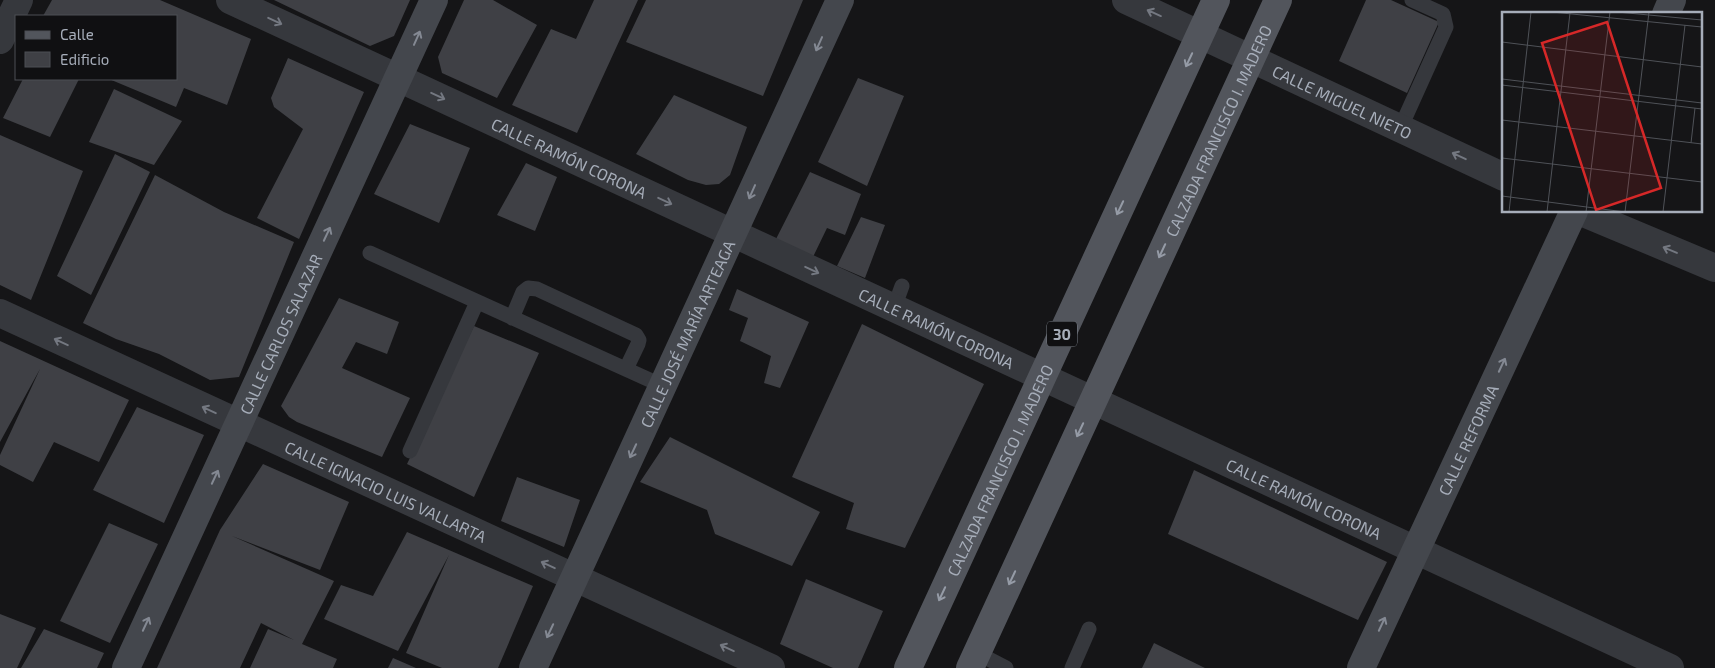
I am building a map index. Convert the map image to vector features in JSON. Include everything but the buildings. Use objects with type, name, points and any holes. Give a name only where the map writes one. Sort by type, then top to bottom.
[{"type":"main road","name":"CALZADA FRANCISCO I. MADERO","points":[[908,668],[1216,0]]},
{"type":"main road","name":"CALZADA FRANCISCO I. MADERO","points":[[974,660],[1278,0]]},
{"type":"street","points":[[0,40],[19,0]]},
{"type":"street","name":"CALLE RAMÓN CORONA","points":[[230,0],[734,233],[898,297],[1042,377],[1670,668]]},
{"type":"street","name":"CALLE CARLOS SALAZAR","points":[[126,668],[434,0]]},
{"type":"street","name":"CALLE JOSÉ MARÍA ARTEAGA","points":[[533,668],[840,0]]},
{"type":"street","name":"CALLE MIGUEL NIETO","points":[[1126,0],[1502,176]]},
{"type":"street","points":[[1667,12],[1672,0]]},
{"type":"street","name":"CALLE REFORMA","points":[[1361,668],[1574,212]]},
{"type":"street","points":[[1581,212],[1715,268]]},
{"type":"street","name":"CALLE IGNACIO LUIS VALLARTA","points":[[0,313],[771,668]]},
{"type":"lane","points":[[1400,129],[1446,27],[1443,14],[1412,0]]},
{"type":"lane","points":[[370,253],[663,386]]},
{"type":"lane","points":[[512,318],[523,292],[528,288],[537,289],[636,335],[639,340],[638,344],[626,369]]},
{"type":"lane","points":[[410,451],[477,302]]},
{"type":"lane","points":[[1072,668],[1089,629]]},
{"type":"lane","points":[[974,660],[1006,668]]}]
